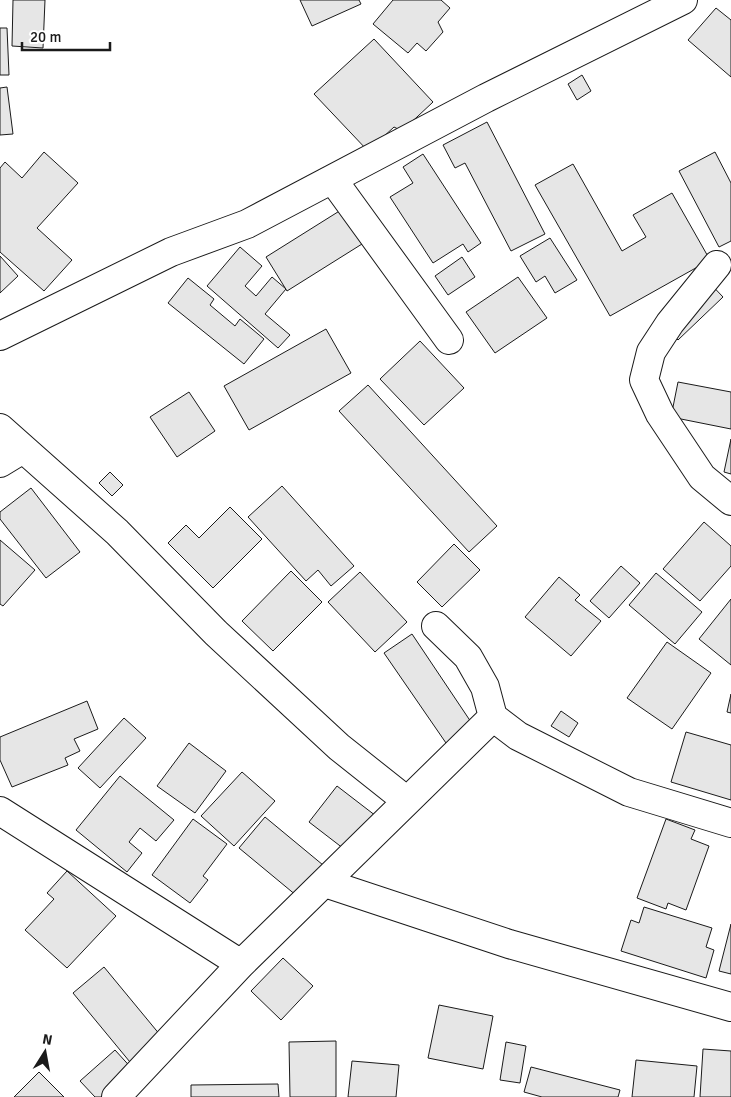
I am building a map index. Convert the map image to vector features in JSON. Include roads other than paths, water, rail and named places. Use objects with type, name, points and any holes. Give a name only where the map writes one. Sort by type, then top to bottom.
[{"type":"street","points":[[0,336],[171,252],[247,224],[486,98],[683,0]]},
{"type":"street","points":[[333,180],[450,340]]},
{"type":"street","points":[[717,265],[670,324],[651,352],[644,380],[660,414],[702,477],[731,501]]},
{"type":"street","points":[[0,428],[117,532],[216,633],[324,734],[406,801]]},
{"type":"street","points":[[0,462],[23,449]]},
{"type":"street","points":[[436,626],[468,658],[485,687],[493,717],[518,736],[628,792],[731,823]]},
{"type":"street","points":[[116,1097],[241,964],[325,884],[406,801],[493,717]]},
{"type":"street","points":[[0,811],[241,964]]},
{"type":"street","points":[[325,884],[509,944],[731,1007]]}]
